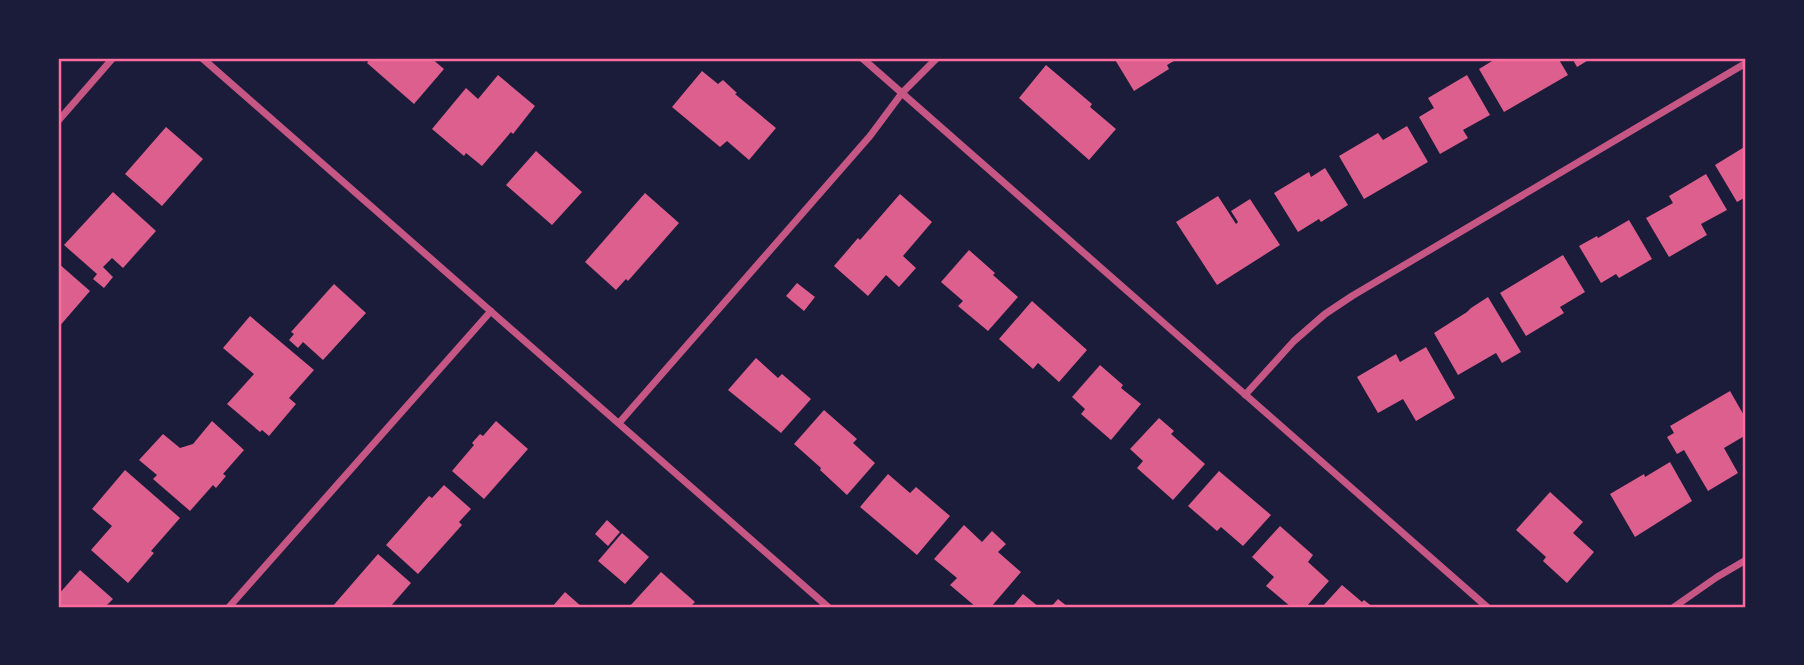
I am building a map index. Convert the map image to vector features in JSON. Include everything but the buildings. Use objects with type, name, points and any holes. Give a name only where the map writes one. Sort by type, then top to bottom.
[{"type":"street","points":[[58,121],[113,58]]},
{"type":"street","points":[[202,58],[828,607]]},
{"type":"street","points":[[862,58],[1487,607]]},
{"type":"street","points":[[618,423],[870,136],[902,93],[937,58]]},
{"type":"street","points":[[1245,395],[1294,341],[1325,314],[1352,296],[1746,63]]},
{"type":"street","points":[[229,607],[491,311]]},
{"type":"street","points":[[1674,607],[1746,560]]},
{"type":"street","points":[[813,607],[820,600]]}]
